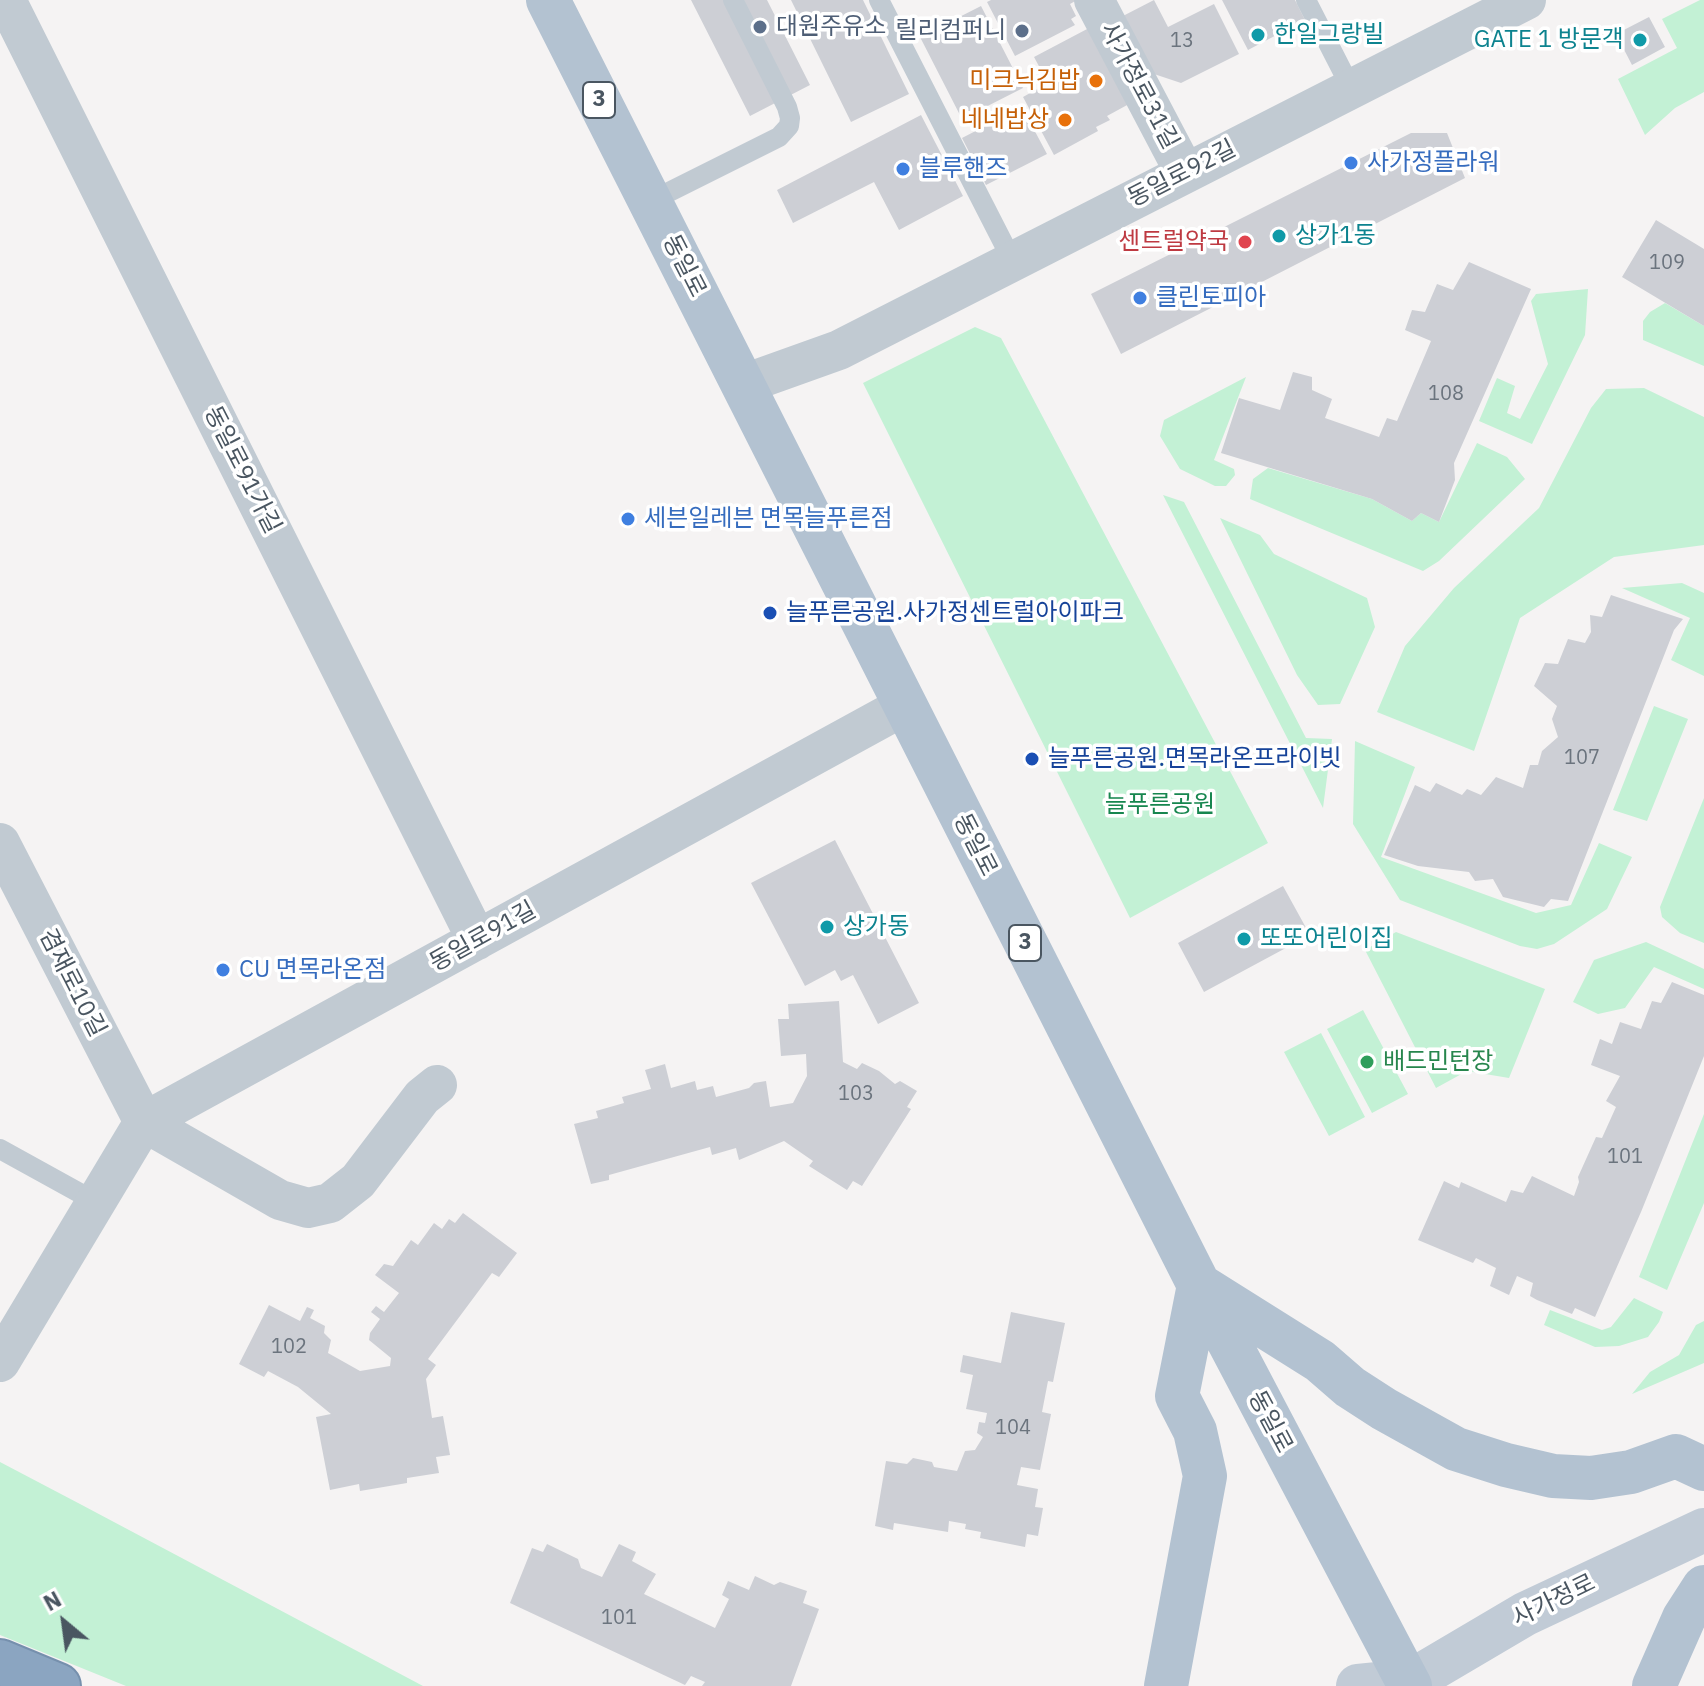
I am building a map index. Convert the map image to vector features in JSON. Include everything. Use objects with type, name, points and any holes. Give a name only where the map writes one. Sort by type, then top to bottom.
[{"type":"highway","points":[[0,1662],[58,1686]]},
{"type":"main road","name":"동일로","points":[[548,0],[1199,1285],[1407,1684]]},
{"type":"main road","points":[[1166,1686],[1205,1476],[1195,1431],[1177,1396],[1199,1285],[1320,1361],[1350,1387],[1384,1409],[1456,1449],[1553,1476],[1591,1478],[1631,1472],[1676,1456],[1704,1469]]},
{"type":"main road","name":"사가정로","points":[[1358,1686],[1407,1684],[1525,1614],[1704,1530]]},
{"type":"main road","points":[[1654,1686],[1684,1618],[1704,1587]]},
{"type":"street","name":"동일로91가길","points":[[6,0],[477,940]]},
{"type":"street","name":"사가정로31길","points":[[1094,0],[1185,173]]},
{"type":"street","name":"동일로92길","points":[[744,384],[839,350],[1516,2]]},
{"type":"street","name":"동일로91길","points":[[144,1122],[904,706]]},
{"type":"street","name":"겸재로10길","points":[[0,843],[144,1122]]},
{"type":"street","points":[[0,1362],[144,1122],[280,1200],[308,1208],[330,1203],[358,1181],[413,1109],[437,1085]]},
{"type":"lane","points":[[651,201],[779,137],[789,126],[787,107],[733,0]]},
{"type":"lane","points":[[879,0],[1013,262]]},
{"type":"lane","points":[[1306,0],[1351,88]]},
{"type":"lane","points":[[0,1149],[96,1202]]},
{"type":"green space","points":[[1704,0],[1704,92],[1675,108],[1645,135],[1618,79],[1677,48],[1662,19]]},
{"type":"green space","points":[[1588,289],[1585,335],[1532,444],[1479,421],[1497,378],[1515,386],[1507,413],[1520,419],[1548,364],[1531,301],[1536,294]]},
{"type":"green space","points":[[1665,303],[1704,326],[1704,366],[1643,340],[1643,321],[1650,312]]},
{"type":"green space","name":"늘푸른공원","points":[[975,327],[1001,338],[1268,843],[1130,918],[863,383]]},
{"type":"green space","points":[[1246,377],[1214,460],[1234,469],[1235,475],[1226,486],[1215,486],[1180,469],[1160,436],[1164,420]]},
{"type":"green space","points":[[1644,388],[1704,417],[1704,545],[1614,557],[1520,618],[1474,751],[1377,712],[1405,646],[1454,588],[1539,508],[1591,408],[1606,389]]},
{"type":"green space","points":[[1477,443],[1507,457],[1525,479],[1439,561],[1423,571],[1250,499],[1253,479],[1268,468],[1372,499],[1412,521],[1421,513],[1439,522]]},
{"type":"green space","points":[[1163,495],[1184,502],[1306,738],[1332,739],[1323,808]]},
{"type":"green space","points":[[1220,518],[1260,535],[1274,554],[1367,598],[1375,627],[1340,704],[1318,705],[1297,675]]},
{"type":"green space","points":[[1682,583],[1704,593],[1704,676],[1671,660],[1690,618],[1622,588]]},
{"type":"green space","points":[[1654,706],[1688,719],[1647,821],[1613,810]]},
{"type":"green space","points":[[1355,741],[1415,767],[1381,857],[1536,913],[1571,905],[1599,843],[1632,857],[1607,909],[1554,944],[1537,949],[1520,946],[1400,900],[1353,824]]},
{"type":"green space","points":[[1704,798],[1704,943],[1680,933],[1662,917],[1660,907]]},
{"type":"green space","points":[[1396,932],[1545,989],[1509,1078],[1467,1071],[1436,1088],[1365,950]]},
{"type":"green space","points":[[1646,942],[1704,969],[1704,989],[1654,967],[1625,1008],[1598,1014],[1573,1002],[1594,960]]},
{"type":"green space","name":"배드민턴장","points":[[1363,1010],[1408,1094],[1372,1113],[1327,1029]]},
{"type":"green space","name":"배드민턴장","points":[[1321,1033],[1365,1117],[1329,1136],[1284,1052]]},
{"type":"green space","points":[[1704,1114],[1704,1203],[1667,1290],[1639,1277]]},
{"type":"green space","points":[[1634,1298],[1663,1312],[1648,1337],[1619,1346],[1595,1347],[1544,1325],[1550,1310],[1602,1330],[1611,1327]]},
{"type":"green space","points":[[1704,1321],[1704,1363],[1632,1394],[1650,1372],[1679,1355],[1696,1325]]},
{"type":"green space","points":[[0,1462],[423,1686],[126,1686],[0,1635]]},
{"type":"building","points":[[691,0],[767,0],[810,85],[750,116]]},
{"type":"building","points":[[791,0],[863,0],[909,94],[851,122]]},
{"type":"building","points":[[1077,0],[1070,4],[1076,16],[1071,19],[1075,25],[1015,56],[987,2]]},
{"type":"building","points":[[1154,0],[1168,27],[1214,4],[1239,54],[1181,83],[1148,72],[1121,17]]},
{"type":"building","name":"한일그랑빌","points":[[1222,0],[1295,0],[1305,20],[1248,50]]},
{"type":"building","points":[[981,6],[1023,88],[962,119],[920,37]]},
{"type":"building","name":"GATE 1 방문객","points":[[1649,17],[1665,47],[1632,65],[1616,34]]},
{"type":"building","points":[[1089,28],[1129,104],[1107,116],[1110,120],[1096,127],[1098,131],[1054,155],[1023,97],[1048,83],[1034,57]]},
{"type":"building","points":[[1022,107],[1047,154],[986,185],[962,138]]},
{"type":"building","points":[[921,115],[963,196],[899,230],[874,182],[793,223],[777,190]]},
{"type":"building","name":"상가1동","points":[[1411,133],[1447,133],[1465,178],[1121,354],[1091,294]]},
{"type":"building","points":[[1656,220],[1704,249],[1704,326],[1622,277]]},
{"type":"building","points":[[1469,262],[1531,289],[1454,463],[1455,480],[1439,522],[1421,513],[1412,521],[1372,499],[1221,453],[1239,398],[1280,410],[1293,372],[1312,377],[1312,390],[1332,399],[1325,418],[1379,437],[1387,418],[1397,421],[1431,341],[1405,330],[1412,310],[1425,312],[1437,284],[1453,290]]},
{"type":"building","points":[[1611,595],[1683,619],[1674,630],[1568,901],[1551,899],[1544,907],[1503,897],[1493,879],[1475,881],[1469,872],[1418,866],[1384,855],[1415,785],[1430,792],[1436,783],[1462,795],[1467,789],[1481,795],[1496,777],[1523,788],[1530,765],[1538,765],[1542,751],[1558,737],[1552,719],[1557,706],[1534,686],[1545,663],[1558,664],[1568,639],[1585,643],[1591,632],[1590,615],[1602,617]]},
{"type":"building","name":"상가동","points":[[835,840],[919,1003],[878,1024],[853,975],[841,981],[835,970],[805,986],[751,883]]},
{"type":"building","name":"또또어린이집","points":[[1283,886],[1310,935],[1204,992],[1178,943]]},
{"type":"building","points":[[1672,982],[1704,995],[1704,1056],[1595,1317],[1575,1308],[1572,1314],[1537,1300],[1530,1296],[1533,1283],[1517,1276],[1509,1295],[1490,1286],[1496,1268],[1476,1258],[1473,1263],[1418,1240],[1444,1181],[1459,1188],[1461,1182],[1506,1202],[1511,1190],[1523,1193],[1532,1176],[1574,1196],[1578,1177],[1596,1137],[1602,1138],[1616,1107],[1606,1101],[1620,1076],[1591,1065],[1600,1039],[1612,1044],[1620,1022],[1641,1029],[1652,1001],[1661,1003]]},
{"type":"building","points":[[839,1001],[843,1062],[857,1069],[862,1063],[895,1084],[900,1081],[917,1091],[907,1107],[911,1109],[862,1186],[853,1181],[847,1190],[809,1166],[813,1161],[784,1141],[739,1160],[736,1148],[712,1155],[710,1147],[609,1175],[609,1180],[591,1184],[574,1124],[598,1118],[596,1111],[624,1103],[622,1097],[651,1089],[645,1070],[665,1064],[671,1088],[695,1081],[697,1090],[713,1086],[716,1097],[766,1081],[770,1107],[793,1103],[807,1076],[806,1054],[781,1056],[778,1019],[789,1019],[788,1004]]},
{"type":"building","points":[[463,1213],[517,1253],[499,1277],[492,1273],[428,1359],[436,1365],[426,1379],[432,1418],[443,1416],[450,1455],[436,1457],[439,1473],[407,1478],[407,1483],[360,1491],[359,1484],[330,1490],[316,1417],[331,1414],[298,1387],[268,1371],[264,1377],[239,1364],[269,1305],[300,1321],[307,1307],[314,1310],[310,1318],[325,1326],[324,1333],[331,1340],[328,1353],[360,1371],[390,1366],[391,1358],[369,1340],[380,1319],[371,1312],[376,1306],[384,1312],[399,1293],[375,1275],[384,1264],[393,1266],[411,1240],[418,1245],[434,1223],[442,1229],[449,1219],[455,1223]]},
{"type":"building","points":[[1011,1312],[1065,1323],[1053,1382],[1048,1381],[1042,1412],[1051,1414],[1040,1470],[1021,1467],[1017,1485],[1038,1489],[1035,1507],[1043,1508],[1038,1536],[1027,1534],[1025,1547],[980,1538],[981,1532],[965,1529],[966,1524],[949,1521],[948,1532],[894,1523],[893,1530],[875,1526],[886,1461],[907,1464],[913,1458],[932,1462],[934,1467],[957,1471],[965,1451],[975,1450],[983,1437],[977,1433],[979,1422],[985,1423],[987,1413],[966,1409],[973,1375],[960,1372],[963,1355],[1001,1363]]},
{"type":"building","points":[[547,1544],[578,1559],[581,1568],[602,1577],[619,1544],[636,1552],[632,1561],[656,1574],[644,1594],[715,1628],[729,1599],[722,1595],[728,1581],[749,1590],[755,1576],[774,1585],[780,1582],[807,1591],[803,1603],[819,1609],[791,1686],[702,1686],[705,1682],[691,1676],[685,1685],[510,1603],[532,1548],[543,1552]]},
{"type":"place","name":"대원주유소","points":[[760,27]]},
{"type":"place","name":"릴리컴퍼니","points":[[1022,31]]},
{"type":"place","name":"한일그랑빌","points":[[1258,35]]},
{"type":"place","name":"GATE 1 방문객","points":[[1640,40]]},
{"type":"place","name":"미크닉김밥","points":[[1096,81]]},
{"type":"place","name":"네네밥상","points":[[1065,120]]},
{"type":"place","name":"사가정플라워","points":[[1351,163]]},
{"type":"place","name":"블루핸즈","points":[[903,169]]},
{"type":"place","name":"상가1동","points":[[1279,236]]},
{"type":"place","name":"센트럴약국","points":[[1245,242]]},
{"type":"place","name":"클린토피아","points":[[1140,298]]},
{"type":"place","name":"세븐일레븐 면목늘푸른점","points":[[628,519]]},
{"type":"place","name":"늘푸른공원.사가정센트럴아이파크","points":[[770,613]]},
{"type":"place","name":"늘푸른공원.면목라온프라이빗","points":[[1032,759]]},
{"type":"place","name":"상가동","points":[[827,927]]},
{"type":"place","name":"또또어린이집","points":[[1244,939]]},
{"type":"place","name":"CU 면목라온점","points":[[223,970]]},
{"type":"place","name":"배드민턴장","points":[[1367,1062]]}]
